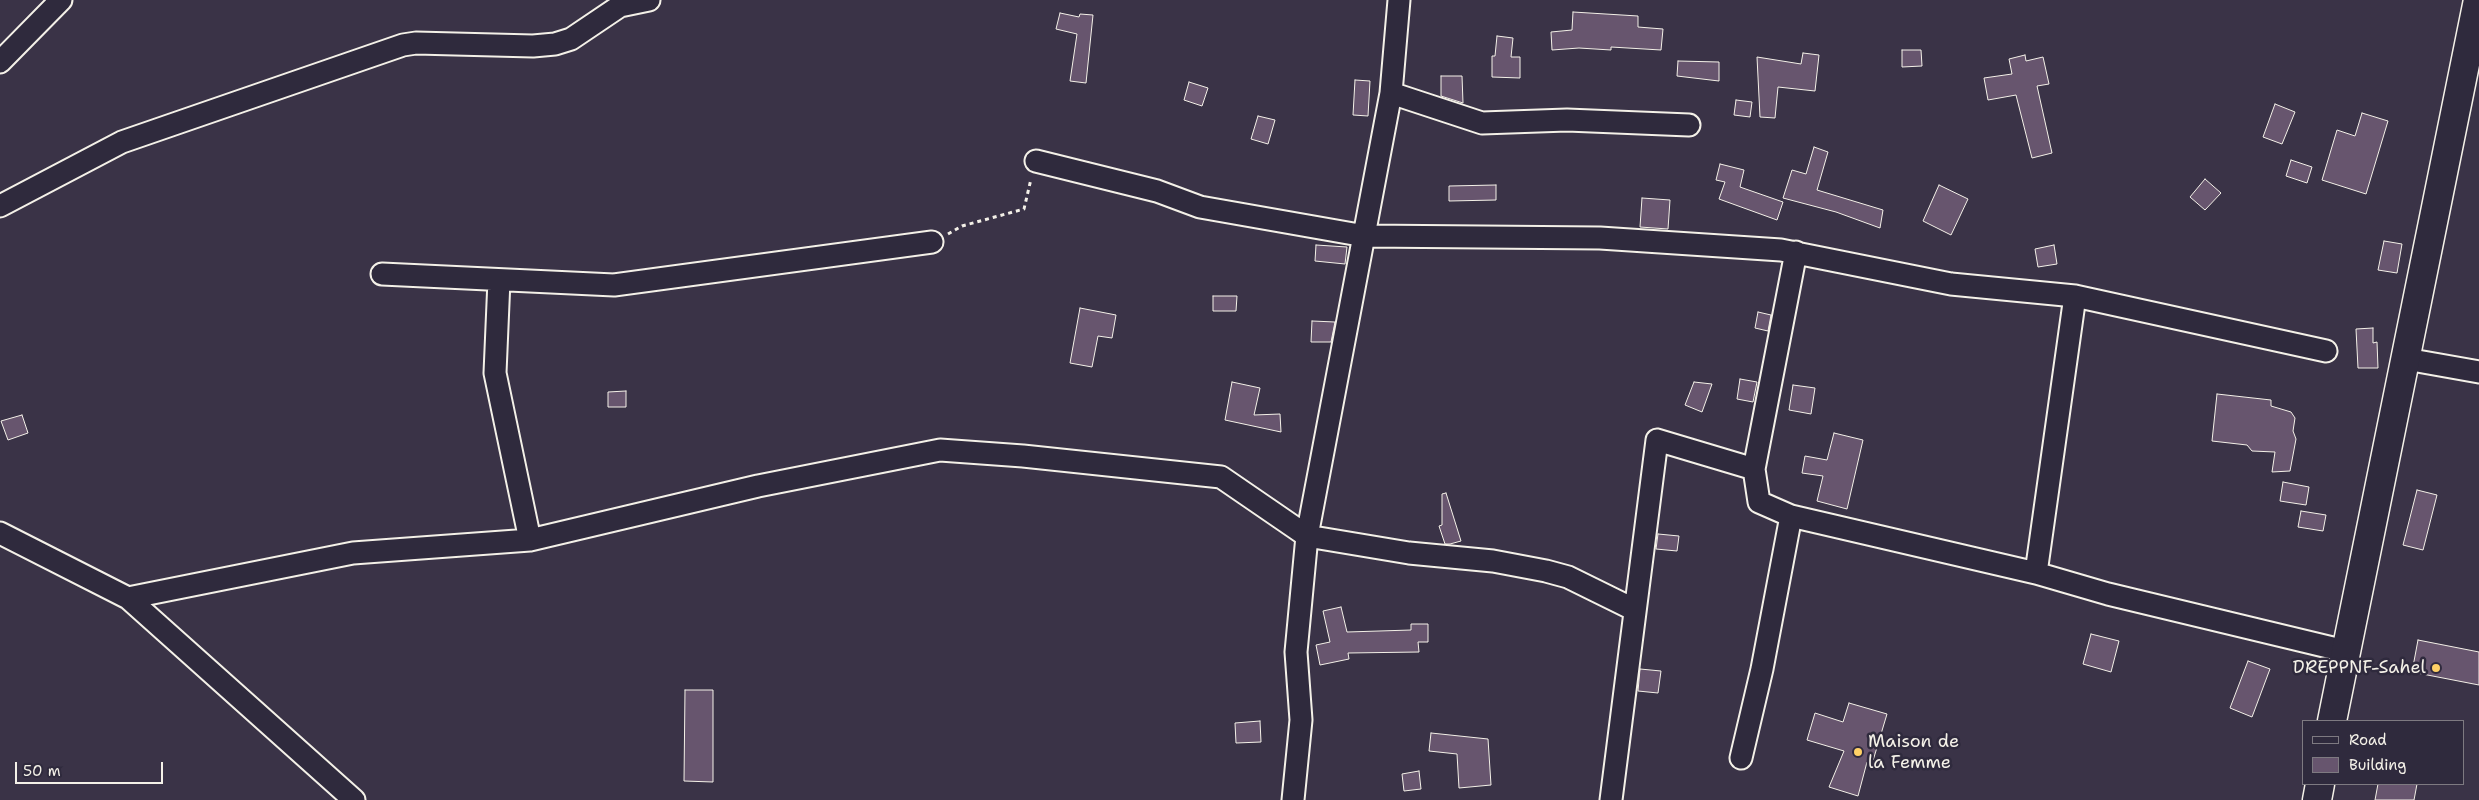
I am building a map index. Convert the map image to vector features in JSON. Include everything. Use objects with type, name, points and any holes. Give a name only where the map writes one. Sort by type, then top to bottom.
[{"type":"main road","points":[[2332,720],[2478,0]]},
{"type":"main road","points":[[2317,800],[2320,785]]},
{"type":"street","points":[[0,62],[60,0]]},
{"type":"street","points":[[0,206],[122,142],[403,45],[416,43],[533,46],[554,44],[571,39],[620,6],[649,0]]},
{"type":"street","points":[[1293,800],[1301,720],[1296,652],[1307,536],[1391,93],[1400,0]]},
{"type":"street","points":[[1391,93],[1482,122],[1567,120],[1689,125]]},
{"type":"street","points":[[1036,161],[1157,191],[1200,207],[1365,236],[1600,238],[1796,252],[1951,284],[2075,296],[2326,351]]},
{"type":"street","points":[[382,274],[614,285],[932,242]]},
{"type":"street","points":[[1796,252],[1754,469],[1759,502],[1791,516],[2036,573],[2108,594],[2346,651]]},
{"type":"street","points":[[499,280],[495,373],[530,540]]},
{"type":"street","points":[[2036,573],[2075,296]]},
{"type":"street","points":[[2406,359],[2479,372]]},
{"type":"street","points":[[1611,800],[1657,440],[1754,469]]},
{"type":"street","points":[[128,598],[353,553],[530,540],[758,486],[940,450],[1023,456],[1221,477],[1307,536],[1409,553],[1493,561],[1546,571],[1568,577],[1635,610]]},
{"type":"street","points":[[1741,758],[1762,669],[1791,516]]},
{"type":"street","points":[[0,533],[128,598],[354,800]]},
{"type":"path","points":[[932,242],[962,226],[1024,209],[1036,161]]},
{"type":"building","points":[[1573,12],[1638,16],[1638,27],[1663,29],[1661,50],[1611,47],[1611,50],[1579,48],[1552,50],[1551,32],[1572,30]]},
{"type":"building","points":[[1060,13],[1079,17],[1080,14],[1093,15],[1086,83],[1070,81],[1077,34],[1056,29]]},
{"type":"building","points":[[1497,36],[1513,38],[1511,57],[1520,57],[1520,78],[1492,77],[1492,56],[1495,56]]},
{"type":"building","points":[[1902,50],[1921,50],[1922,66],[1902,67]]},
{"type":"building","points":[[1803,53],[1819,55],[1815,91],[1778,87],[1775,118],[1760,117],[1757,57],[1801,64]]},
{"type":"building","points":[[2025,55],[2026,61],[2043,57],[2049,84],[2037,86],[2052,153],[2032,158],[2016,95],[1988,100],[1984,78],[2012,74],[2009,59]]},
{"type":"building","points":[[1678,61],[1719,62],[1719,81],[1677,76]]},
{"type":"building","points":[[1441,76],[1462,76],[1463,103],[1441,96]]},
{"type":"building","points":[[1355,80],[1370,81],[1368,116],[1353,115]]},
{"type":"building","points":[[1189,82],[1208,88],[1202,106],[1184,100]]},
{"type":"building","points":[[1736,100],[1752,102],[1750,117],[1734,115]]},
{"type":"building","points":[[2275,104],[2295,112],[2282,144],[2263,137]]},
{"type":"building","points":[[2362,113],[2388,121],[2366,194],[2322,180],[2337,130],[2355,136]]},
{"type":"building","points":[[1258,116],[1275,120],[1268,144],[1251,139]]},
{"type":"building","points":[[1814,147],[1828,152],[1817,190],[1883,210],[1880,228],[1836,212],[1783,198],[1792,170],[1806,174]]},
{"type":"building","points":[[2291,160],[2312,167],[2307,183],[2286,176]]},
{"type":"building","points":[[1720,164],[1744,170],[1740,187],[1783,202],[1777,220],[1719,199],[1725,182],[1716,180]]},
{"type":"building","points":[[2205,179],[2221,193],[2205,210],[2190,197]]},
{"type":"building","points":[[1496,185],[1496,200],[1449,201],[1449,186]]},
{"type":"building","points":[[1939,185],[1968,199],[1951,235],[1923,221]]},
{"type":"building","points":[[1642,198],[1670,200],[1668,229],[1640,227]]},
{"type":"building","points":[[2384,241],[2402,244],[2397,273],[2378,270]]},
{"type":"building","points":[[1316,245],[1347,247],[1345,264],[1315,261]]},
{"type":"building","points":[[2054,245],[2057,264],[2038,267],[2035,249]]},
{"type":"building","points":[[1213,296],[1237,296],[1236,311],[1213,311]]},
{"type":"building","points":[[1080,308],[1116,315],[1112,338],[1098,336],[1092,367],[1070,363]]},
{"type":"building","points":[[1758,312],[1771,315],[1768,331],[1755,328]]},
{"type":"building","points":[[1312,321],[1335,322],[1331,342],[1311,342]]},
{"type":"building","points":[[2373,328],[2373,343],[2377,342],[2378,368],[2358,368],[2356,329]]},
{"type":"building","points":[[1740,379],[1757,382],[1753,402],[1737,399]]},
{"type":"building","points":[[1232,382],[1260,388],[1254,415],[1280,414],[1281,432],[1225,420]]},
{"type":"building","points":[[1694,382],[1712,384],[1702,412],[1685,405]]},
{"type":"building","points":[[1793,385],[1815,388],[1811,414],[1789,410]]},
{"type":"building","points":[[626,391],[626,407],[608,407],[608,392]]},
{"type":"building","points":[[2217,394],[2271,400],[2271,406],[2291,412],[2295,418],[2293,431],[2296,439],[2290,471],[2272,472],[2275,452],[2252,451],[2247,445],[2212,441]]},
{"type":"building","points":[[22,415],[28,433],[8,440],[1,421]]},
{"type":"building","points":[[1834,433],[1863,440],[1847,509],[1817,501],[1823,476],[1802,473],[1805,456],[1827,460]]},
{"type":"building","points":[[2283,482],[2309,487],[2306,505],[2280,501]]},
{"type":"building","points":[[2417,490],[2437,495],[2423,550],[2403,545]]},
{"type":"building","points":[[1446,493],[1461,541],[1450,544],[1445,544],[1439,526],[1442,525],[1442,494]]},
{"type":"building","points":[[2301,511],[2326,515],[2323,531],[2298,527]]},
{"type":"building","points":[[1658,534],[1679,536],[1677,551],[1656,549]]},
{"type":"building","points":[[1341,607],[1347,632],[1411,630],[1411,624],[1428,624],[1428,642],[1418,642],[1419,652],[1348,653],[1349,659],[1320,665],[1316,645],[1330,642],[1323,611]]},
{"type":"building","points":[[2091,634],[2119,641],[2111,672],[2083,664]]},
{"type":"building","points":[[2418,640],[2479,652],[2479,685],[2412,672]]},
{"type":"building","points":[[2248,661],[2270,669],[2252,717],[2230,708]]},
{"type":"building","points":[[1640,669],[1661,671],[1658,693],[1638,691]]},
{"type":"building","points":[[685,690],[713,690],[713,782],[684,781]]},
{"type":"building","points":[[1849,703],[1887,714],[1872,764],[1867,762],[1858,796],[1829,787],[1844,751],[1807,740],[1815,713],[1843,722]]},
{"type":"building","points":[[1260,721],[1261,742],[1236,743],[1235,723]]},
{"type":"building","points":[[1431,733],[1488,739],[1491,785],[1459,788],[1457,754],[1429,751]]},
{"type":"building","points":[[1419,771],[1421,789],[1404,791],[1402,774]]},
{"type":"building","points":[[2378,785],[2417,785],[2414,800],[2375,800]]},
{"type":"place","name":"DREPPNF-Sahel","points":[[2436,668]]},
{"type":"place","name":"Maison de la Femme","points":[[1858,752]]}]
